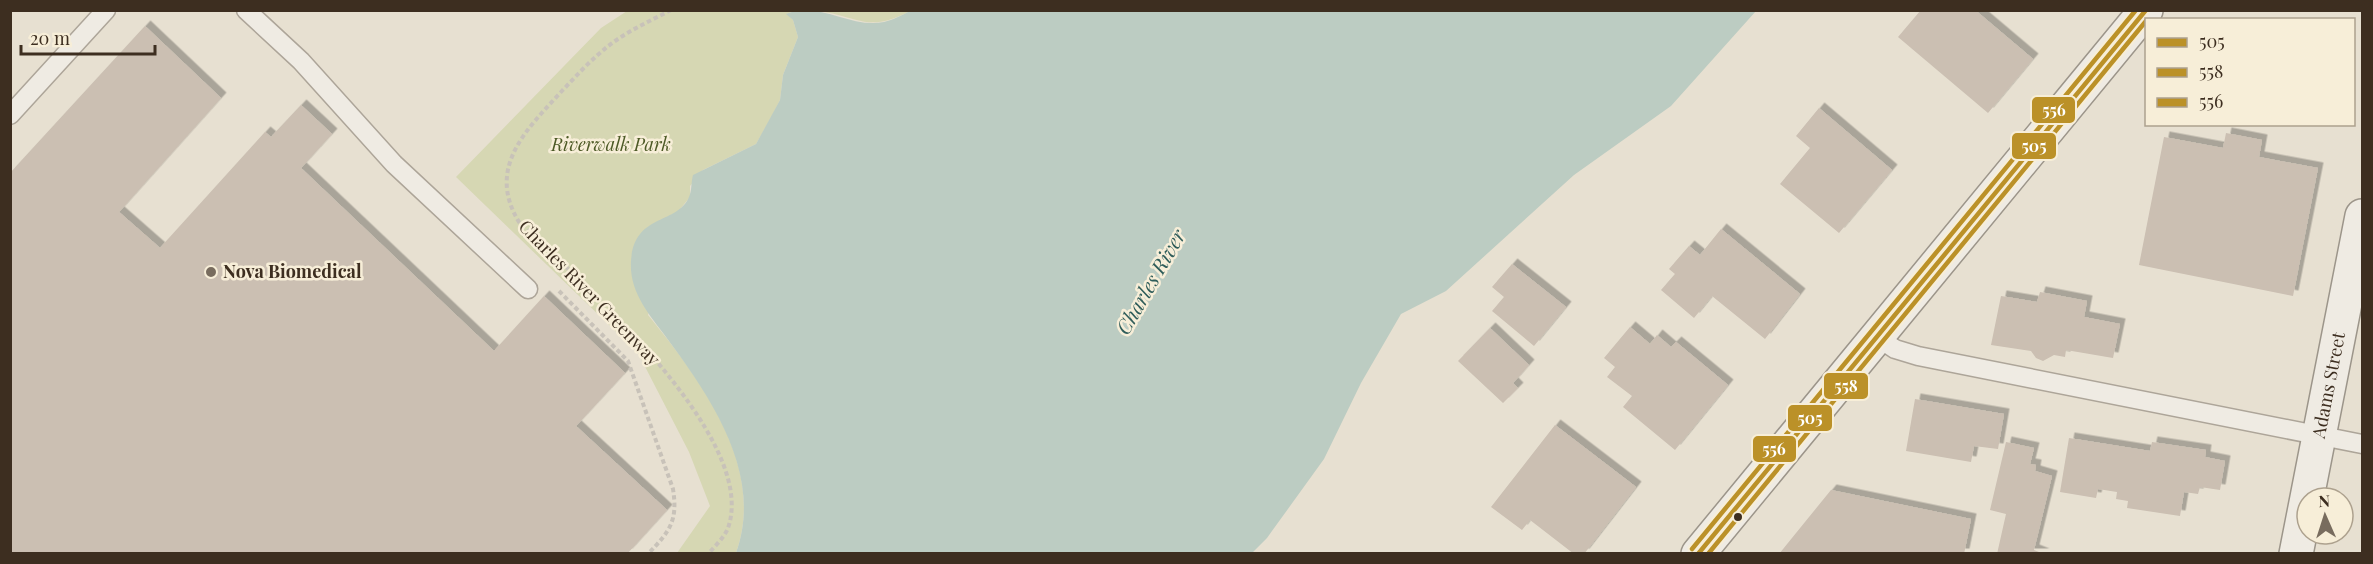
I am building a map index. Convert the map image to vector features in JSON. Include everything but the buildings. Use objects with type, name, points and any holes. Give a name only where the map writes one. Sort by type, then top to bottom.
[{"type":"street","points":[[1698,554],[2146,10]]},
{"type":"street","name":"Adams Street","points":[[2296,554],[2362,216]]},
{"type":"lane","points":[[10,115],[106,10]]},
{"type":"lane","points":[[246,10],[301,61],[394,164],[528,289]]},
{"type":"lane","points":[[1877,337],[1895,349],[1918,356],[2362,444]]},
{"type":"path","name":"Charles River Greenway","points":[[671,10],[603,50],[537,117],[519,139],[511,155],[507,171],[507,187],[513,211],[519,222],[645,347],[674,383],[706,431],[726,470],[731,511],[728,529],[708,554]]},
{"type":"path","points":[[528,289],[555,288],[623,354],[633,370],[673,489],[676,511],[667,533],[648,554]]},
{"type":"green space","name":"Riverwalk Park","points":[[627,11],[793,11],[787,14],[793,20],[798,37],[783,75],[780,100],[756,144],[703,170],[690,186],[690,197],[681,208],[648,315],[707,396],[724,426],[736,457],[743,488],[743,520],[736,553],[677,553],[710,506],[689,452],[638,353],[456,177],[601,28]]},
{"type":"green space","points":[[815,11],[910,11],[882,22],[871,22]]},
{"type":"water","name":"Charles River","points":[[810,10],[872,23],[884,22],[910,11],[1756,11],[1671,106],[1574,175],[1446,291],[1401,314],[1361,383],[1324,459],[1267,538],[1252,553],[736,553],[743,524],[743,495],[738,467],[729,439],[700,386],[641,302],[631,272],[634,246],[648,227],[683,206],[690,195],[693,175],[756,144],[780,100],[783,75],[798,37],[793,20],[786,14]]},
{"type":"transit line","name":"556","points":[[1692,549],[2136,10]]},
{"type":"transit line","name":"505","points":[[1698,554],[2146,10]]},
{"type":"transit line","name":"558","points":[[1708,554],[2145,22]]},
{"type":"place","name":"Nova Biomedical","points":[[211,272]]}]
